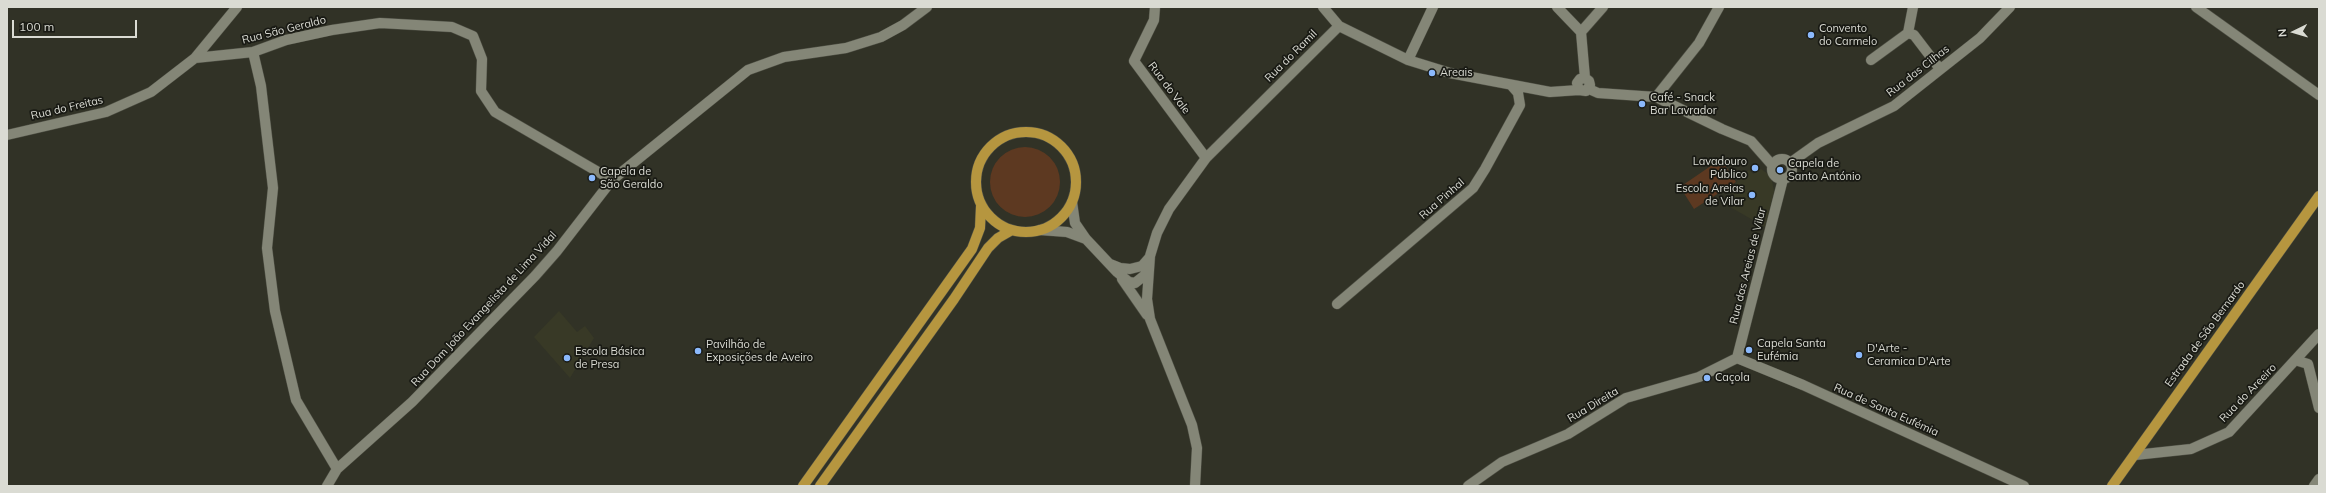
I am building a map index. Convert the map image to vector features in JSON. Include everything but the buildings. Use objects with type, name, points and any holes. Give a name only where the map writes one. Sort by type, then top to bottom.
[{"type":"main road","points":[[803,486],[972,249],[980,228],[981,206],[975,180],[977,167],[983,155],[992,144],[1004,136],[1019,132],[1034,132],[1048,136],[1066,152],[1075,172],[1076,187],[1072,202],[1064,215],[1053,224],[1040,230],[1026,232],[1012,230],[1000,225],[990,217],[981,206]]},
{"type":"main road","name":"Estrada de São Bernardo","points":[[2112,486],[2211,345],[2319,196]]},
{"type":"main road","points":[[820,486],[988,248],[998,238],[1012,230]]},
{"type":"street","name":"Rua do Freitas","points":[[7,135],[106,112],[151,92],[195,58],[237,7]]},
{"type":"street","name":"Rua Dom João Evangelista de Lima Vidal","points":[[327,486],[338,469],[412,402],[535,276],[557,251],[612,180],[748,70],[784,57],[846,48],[881,37],[903,25],[927,7]]},
{"type":"street","name":"Rua do Vale","points":[[1155,7],[1154,20],[1134,61],[1206,158]]},
{"type":"street","points":[[1323,7],[1339,26],[1408,60],[1450,73],[1550,92],[1584,90],[1598,93],[1656,97],[1722,129],[1752,141],[1773,166],[1774,174],[1783,179],[1792,172],[1790,163],[1783,159],[1779,160],[1773,166]]},
{"type":"street","points":[[1408,60],[1433,7]]},
{"type":"street","points":[[1557,7],[1581,32],[1585,78],[1580,79],[1577,83],[1584,90]]},
{"type":"street","points":[[1581,32],[1603,7]]},
{"type":"street","points":[[1656,97],[1699,43],[1719,7]]},
{"type":"street","points":[[1871,60],[1908,33],[1913,7]]},
{"type":"street","name":"Rua das Cilhas","points":[[1790,163],[1818,143],[1894,106],[1980,38],[2010,7]]},
{"type":"street","points":[[2196,7],[2319,95]]},
{"type":"street","name":"Rua São Geraldo","points":[[195,58],[253,52],[286,40],[380,22],[452,27],[473,36],[482,59],[481,92],[495,112],[612,180]]},
{"type":"street","name":"Rua do Ramil","points":[[1150,256],[1157,233],[1169,209],[1206,158],[1339,26]]},
{"type":"street","points":[[1908,33],[1914,35],[1940,69]]},
{"type":"street","points":[[253,52],[261,86],[266,143],[273,188],[267,248],[275,311],[296,400],[338,469]]},
{"type":"street","name":"Rua Pinhal","points":[[1337,304],[1473,188],[1486,170],[1520,105],[1518,93],[1511,85]]},
{"type":"street","name":"Rua das Areias de Vilar","points":[[1737,358],[1783,179]]},
{"type":"street","points":[[1072,202],[1075,223],[1086,238],[1129,282],[1135,283],[1146,275],[1150,256]]},
{"type":"street","points":[[1040,230],[1067,232],[1086,238]]},
{"type":"street","points":[[1114,268],[1130,269],[1142,266],[1150,256]]},
{"type":"street","points":[[1150,256],[1147,299],[1150,318],[1192,425],[1197,448],[1195,486]]},
{"type":"street","points":[[1114,268],[1150,318]]},
{"type":"street","name":"Rua do Areeiro","points":[[2134,455],[2192,449],[2229,432],[2319,334]]},
{"type":"street","name":"Rua Direita","points":[[1468,486],[1502,462],[1568,434],[1626,398],[1700,377],[1737,358]]},
{"type":"street","name":"Rua de Santa Eufémia","points":[[1737,358],[1803,385],[2024,486]]},
{"type":"street","points":[[2295,360],[2308,364],[2319,408]]},
{"type":"street","points":[[2314,486],[2319,479]]},
{"type":"shaded area","points":[[1018,147],[1032,147],[1045,153],[1054,162],[1058,168],[1060,182],[1058,196],[1050,207],[1039,215],[1032,217],[1018,217],[1011,215],[1000,207],[992,196],[990,189],[990,175],[992,168],[1000,157],[1011,149]]},
{"type":"shaded area","points":[[1721,159],[1736,182],[1694,209],[1680,187]]},
{"type":"shaded area","name":"Escola Areias de Vilar","points":[[1761,169],[1771,176],[1774,191],[1765,227],[1725,204],[1738,179],[1749,170],[1753,174]]},
{"type":"shaded area","name":"Escola Básica de Presa","points":[[559,311],[577,332],[585,326],[594,338],[570,378],[534,337]]},
{"type":"place","name":"Convento do Carmelo","points":[[1811,35]]},
{"type":"place","name":"Areais","points":[[1432,73]]},
{"type":"place","name":"Café - Snack Bar Lavrador","points":[[1642,104]]},
{"type":"place","name":"Lavadouro Público","points":[[1755,168]]},
{"type":"place","name":"Capela de Santo António","points":[[1780,170]]},
{"type":"place","name":"Capela de São Geraldo","points":[[592,178]]},
{"type":"place","name":"Escola Areias de Vilar","points":[[1752,195]]},
{"type":"place","name":"Capela Santa Eufémia","points":[[1749,350]]},
{"type":"place","name":"Pavilhão de Exposições de Aveiro","points":[[698,351]]},
{"type":"place","name":"D'Arte - Ceramica D'Arte","points":[[1859,355]]},
{"type":"place","name":"Escola Básica de Presa","points":[[567,358]]},
{"type":"place","name":"Caçola","points":[[1707,378]]}]
